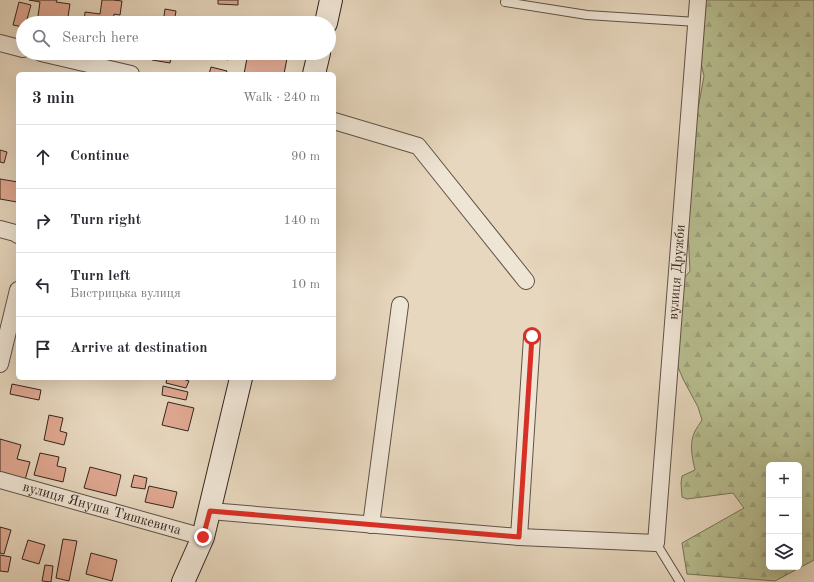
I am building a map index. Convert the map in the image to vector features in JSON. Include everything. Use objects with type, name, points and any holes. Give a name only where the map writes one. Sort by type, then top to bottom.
[{"type":"street","points":[[328,16],[331,0]]},
{"type":"street","name":"вулиця Дружби","points":[[656,543],[698,0]]},
{"type":"street","points":[[0,43],[16,47]]},
{"type":"street","points":[[71,60],[122,72]]},
{"type":"street","points":[[314,72],[317,60]]},
{"type":"street","points":[[336,122],[418,146],[526,281]]},
{"type":"street","points":[[0,229],[16,234]]},
{"type":"street","points":[[0,364],[16,298]]},
{"type":"street","points":[[371,525],[400,305]]},
{"type":"street","points":[[519,537],[532,336]]},
{"type":"street","points":[[183,582],[203,537],[242,380]]},
{"type":"street","name":"вулиця Януша Тишкевича","points":[[0,480],[203,537]]},
{"type":"street","points":[[210,511],[519,537],[656,543]]},
{"type":"lane","points":[[505,2],[587,15],[697,22]]},
{"type":"lane","points":[[656,543],[680,582]]},
{"type":"green space","points":[[703,0],[814,0],[814,560],[802,566],[802,462],[766,462],[766,570],[795,570],[775,581],[687,574],[682,543],[744,508],[733,493],[687,499],[682,497],[682,476],[695,470],[692,455],[692,440],[695,431],[702,420],[698,407],[676,362],[681,282],[690,271],[688,232],[689,192],[697,114],[704,76],[699,55]]},
{"type":"building","points":[[29,0],[57,0],[56,2],[70,4],[68,16],[38,16],[40,2]]},
{"type":"building","points":[[102,0],[122,1],[120,15],[85,16],[85,12],[100,14]]},
{"type":"building","points":[[218,0],[238,0],[238,5],[218,4]]},
{"type":"building","points":[[19,2],[31,5],[28,16],[16,16],[16,26],[13,25]]},
{"type":"building","points":[[165,9],[176,11],[175,16],[164,16]]},
{"type":"building","points":[[152,60],[171,60],[170,63]]},
{"type":"building","points":[[247,60],[287,60],[284,72],[244,72]]},
{"type":"building","points":[[211,67],[227,71],[227,72],[210,72]]},
{"type":"building","points":[[0,150],[7,152],[4,163],[0,162]]},
{"type":"building","points":[[0,179],[16,182],[16,202],[0,199]]},
{"type":"building","points":[[167,380],[189,381],[186,388],[166,383]]},
{"type":"building","points":[[12,384],[41,390],[39,400],[10,394]]},
{"type":"building","points":[[163,386],[188,392],[186,400],[162,395]]},
{"type":"building","points":[[168,402],[194,408],[188,431],[162,425]]},
{"type":"building","points":[[49,415],[63,418],[60,431],[67,433],[64,445],[44,440]]},
{"type":"building","points":[[0,439],[21,445],[17,459],[30,462],[25,480],[0,473]]},
{"type":"building","points":[[40,453],[59,457],[57,466],[66,468],[63,482],[34,475]]},
{"type":"building","points":[[90,467],[121,475],[116,496],[84,488]]},
{"type":"building","points":[[134,475],[147,478],[145,489],[131,487]]},
{"type":"building","points":[[149,486],[177,492],[173,508],[145,502]]},
{"type":"building","points":[[0,527],[11,530],[4,554],[0,553]]},
{"type":"building","points":[[63,539],[77,541],[69,581],[56,578]]},
{"type":"building","points":[[28,540],[45,545],[39,564],[22,559]]},
{"type":"building","points":[[91,553],[117,560],[112,581],[86,574]]},
{"type":"building","points":[[0,555],[11,557],[8,572],[0,571]]},
{"type":"building","points":[[45,565],[53,566],[51,582],[42,581]]},
{"type":"route","points":[[203,537],[210,511],[519,537],[532,336]]}]
